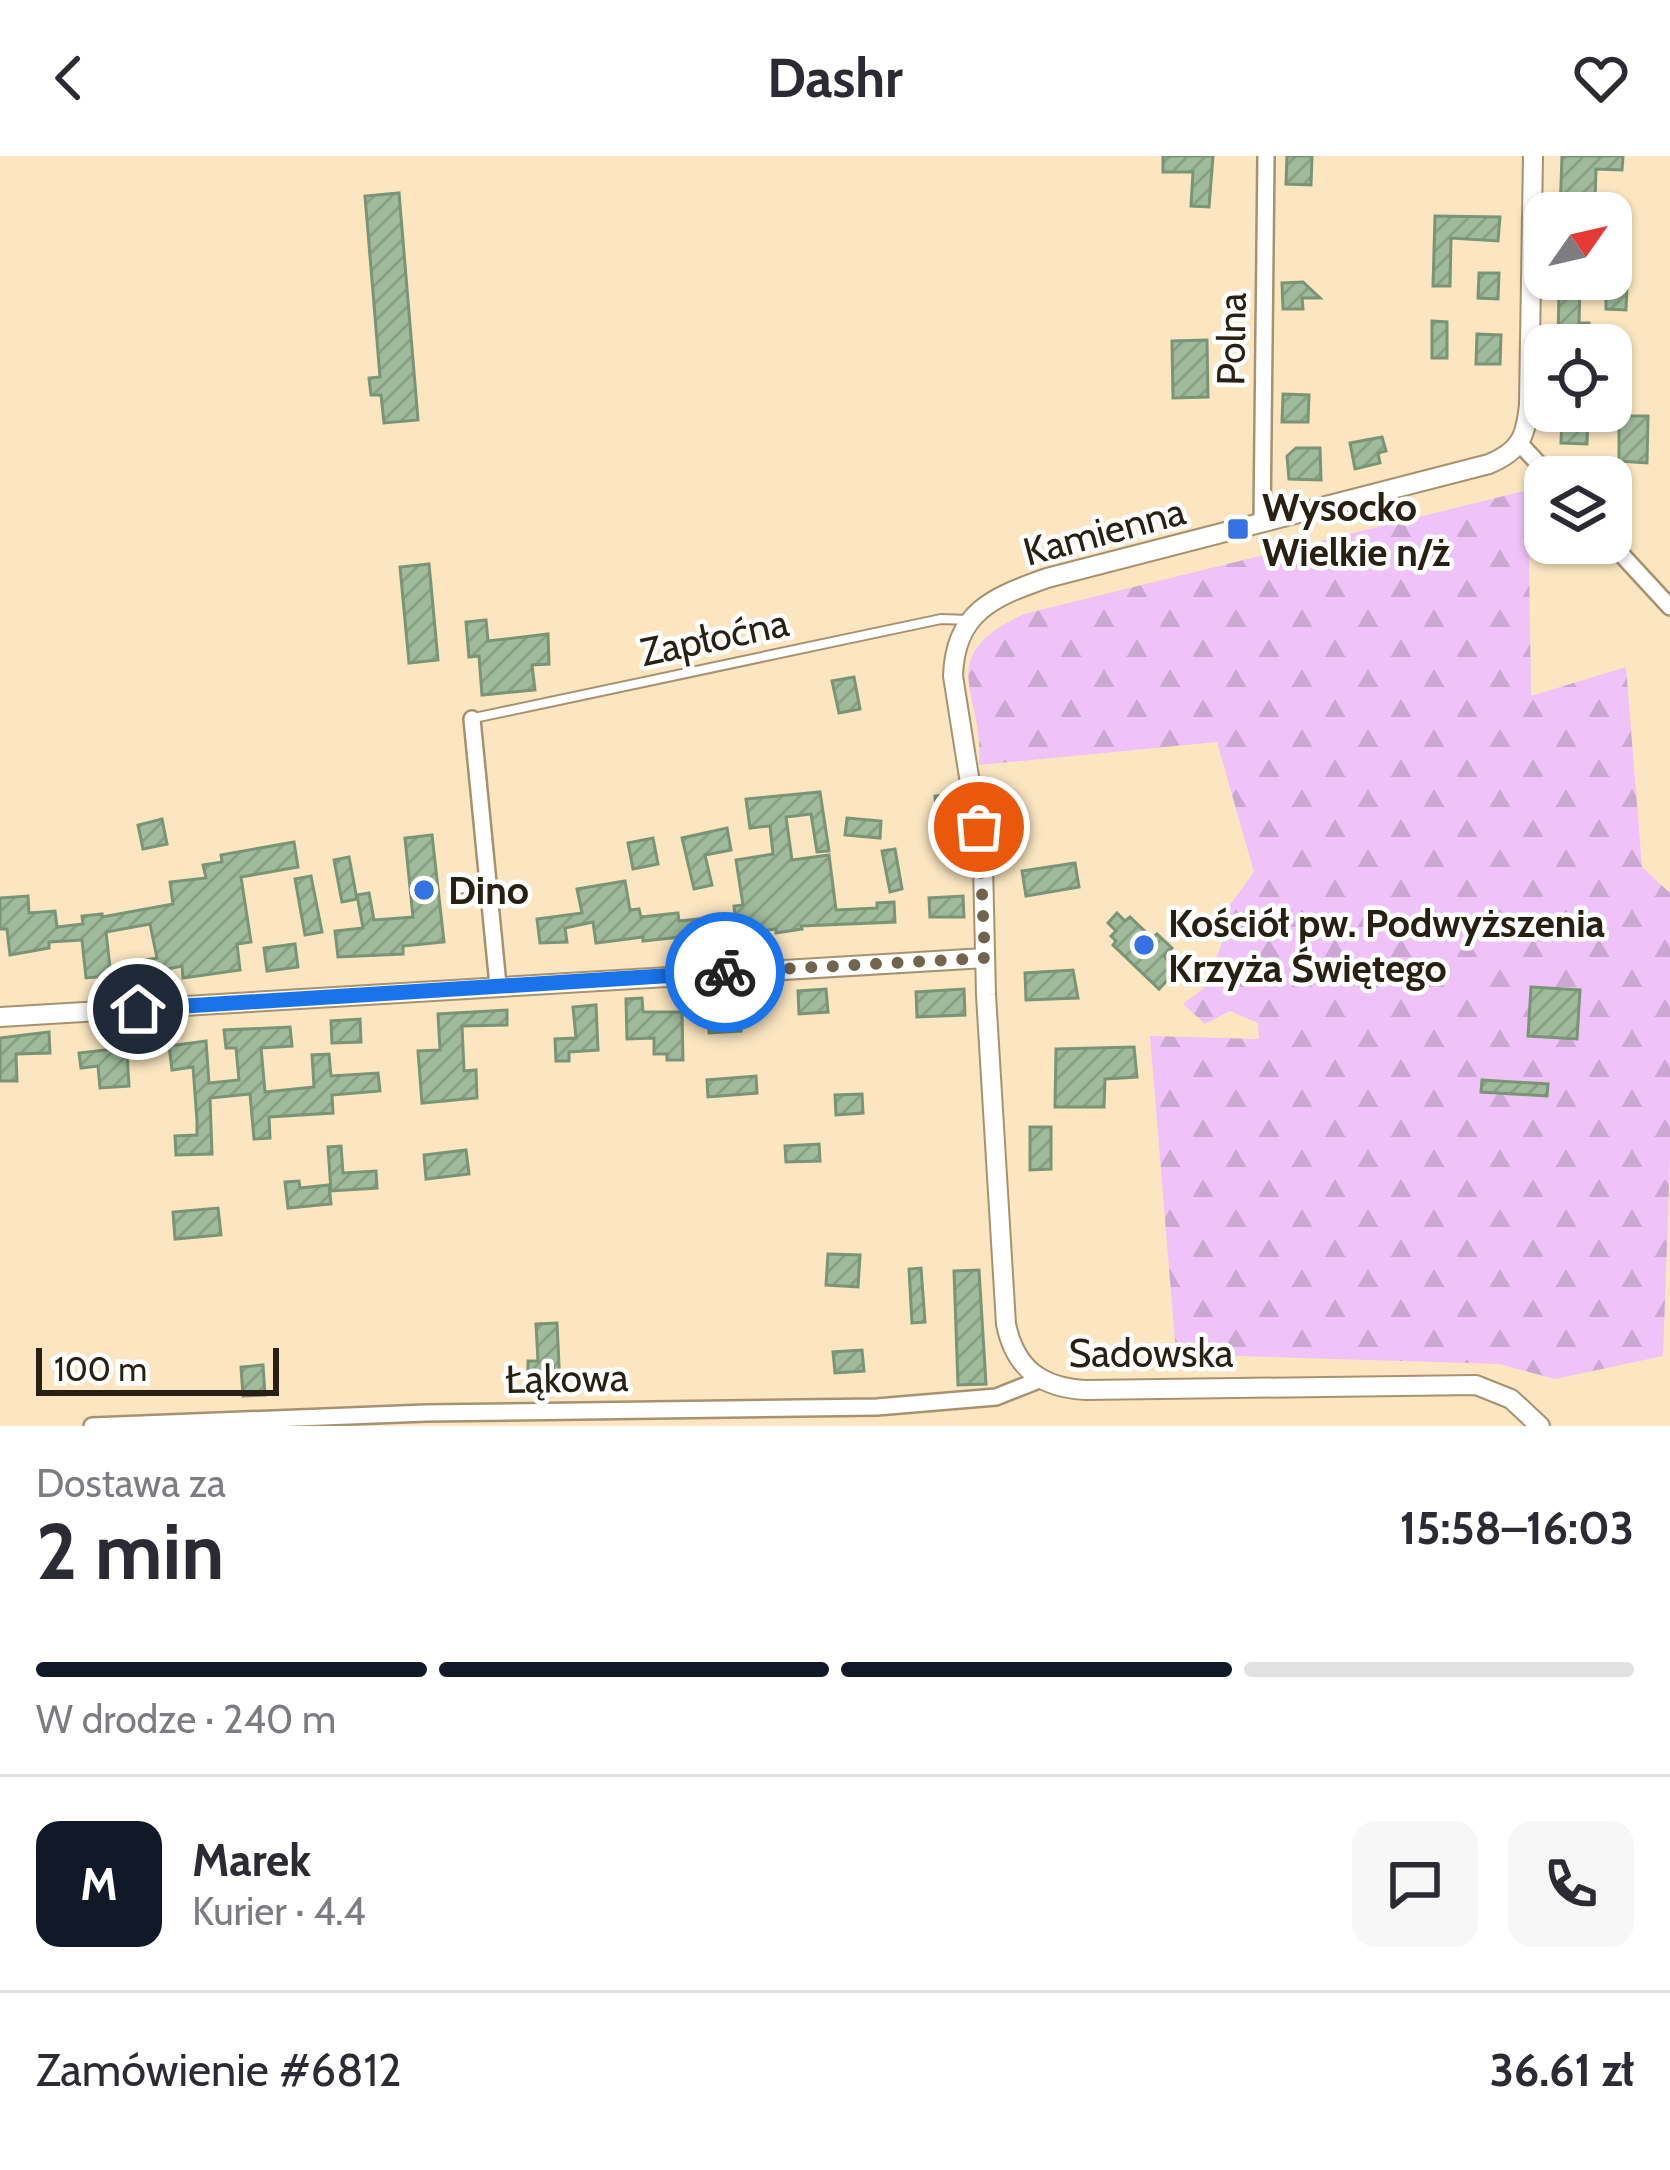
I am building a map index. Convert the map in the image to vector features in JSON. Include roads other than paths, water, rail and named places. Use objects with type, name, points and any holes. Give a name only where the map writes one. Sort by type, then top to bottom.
[{"type":"street","name":"Polna","points":[[1262,523],[1266,156]]},
{"type":"street","points":[[1531,456],[1521,445],[1529,404],[1533,156]]},
{"type":"street","name":"Kamienna","points":[[969,620],[991,602],[1048,578],[1489,464],[1521,445]]},
{"type":"street","points":[[1630,564],[1670,607]]},
{"type":"street","points":[[0,1018],[985,958],[979,827],[953,676],[954,650],[969,620]]},
{"type":"street","points":[[472,719],[498,985]]},
{"type":"street","name":"Sadowska","points":[[985,958],[1006,1324],[1016,1354],[1039,1380],[1086,1390],[1476,1385],[1511,1399],[1540,1426]]},
{"type":"street","name":"Łąkowa","points":[[92,1426],[426,1413],[877,1407],[996,1397],[1039,1380]]},
{"type":"lane","name":"Zapłoćna","points":[[472,719],[941,620],[969,620]]},
{"type":"lane","points":[[458,889],[488,885]]},
{"type":"place","name":"Wysocko Wielkie n/ż","points":[[1238,529]]},
{"type":"place","name":"Dino","points":[[424,890]]},
{"type":"place","name":"Kościół pw. Podwyższenia Krzyża Świętego","points":[[1144,945]]}]
